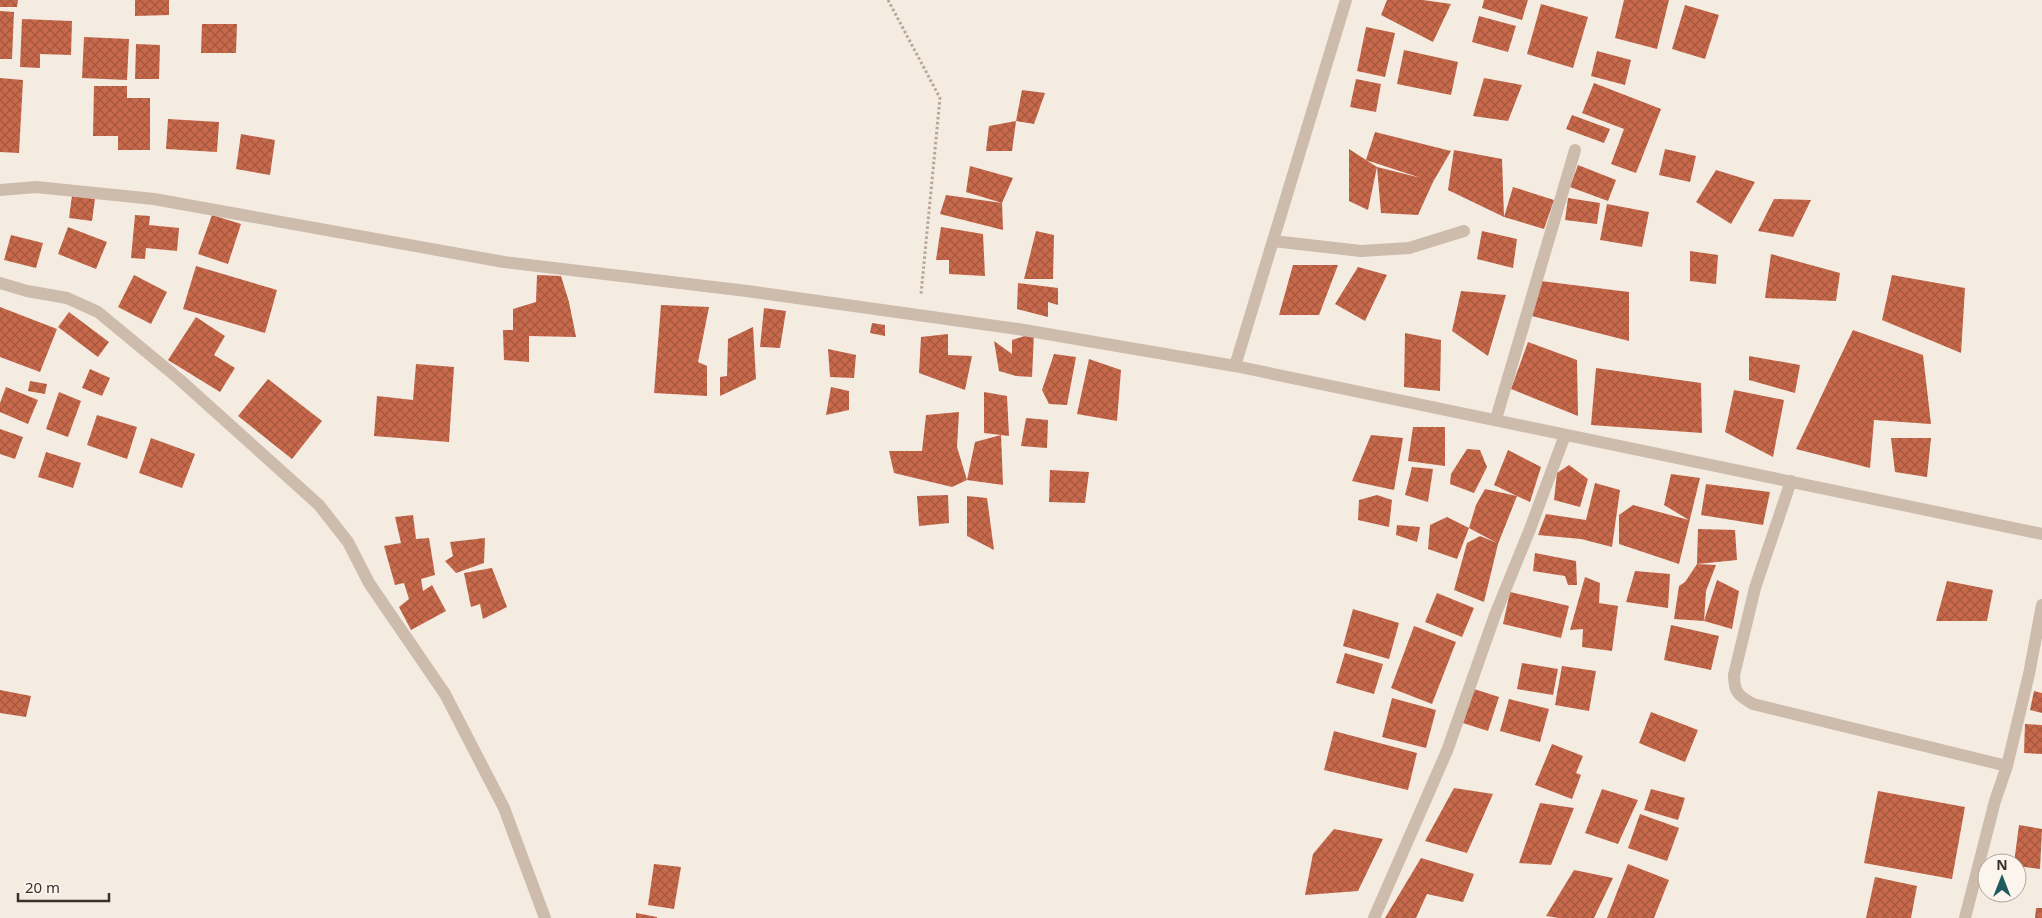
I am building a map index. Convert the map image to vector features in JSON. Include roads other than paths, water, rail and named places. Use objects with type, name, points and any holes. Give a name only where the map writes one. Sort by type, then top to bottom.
[{"type":"street","points":[[1235,366],[1346,0]]},
{"type":"street","points":[[1496,419],[1575,150]]},
{"type":"street","points":[[0,190],[36,187],[154,199],[504,262],[747,291],[1018,329],[1235,366],[2042,534]]},
{"type":"street","points":[[1273,241],[1361,252],[1409,248],[1464,231]]},
{"type":"street","points":[[0,283],[27,291],[67,298],[98,312],[179,379],[319,505],[348,542],[369,584],[445,694],[504,808],[545,918]]},
{"type":"street","points":[[1374,918],[1447,751],[1494,615],[1530,529],[1565,435]]},
{"type":"street","points":[[1791,481],[1755,588],[1734,675],[1734,688],[1753,704],[2007,766]]},
{"type":"street","points":[[1965,918],[1995,801],[2007,766],[2029,674],[2042,605]]}]
